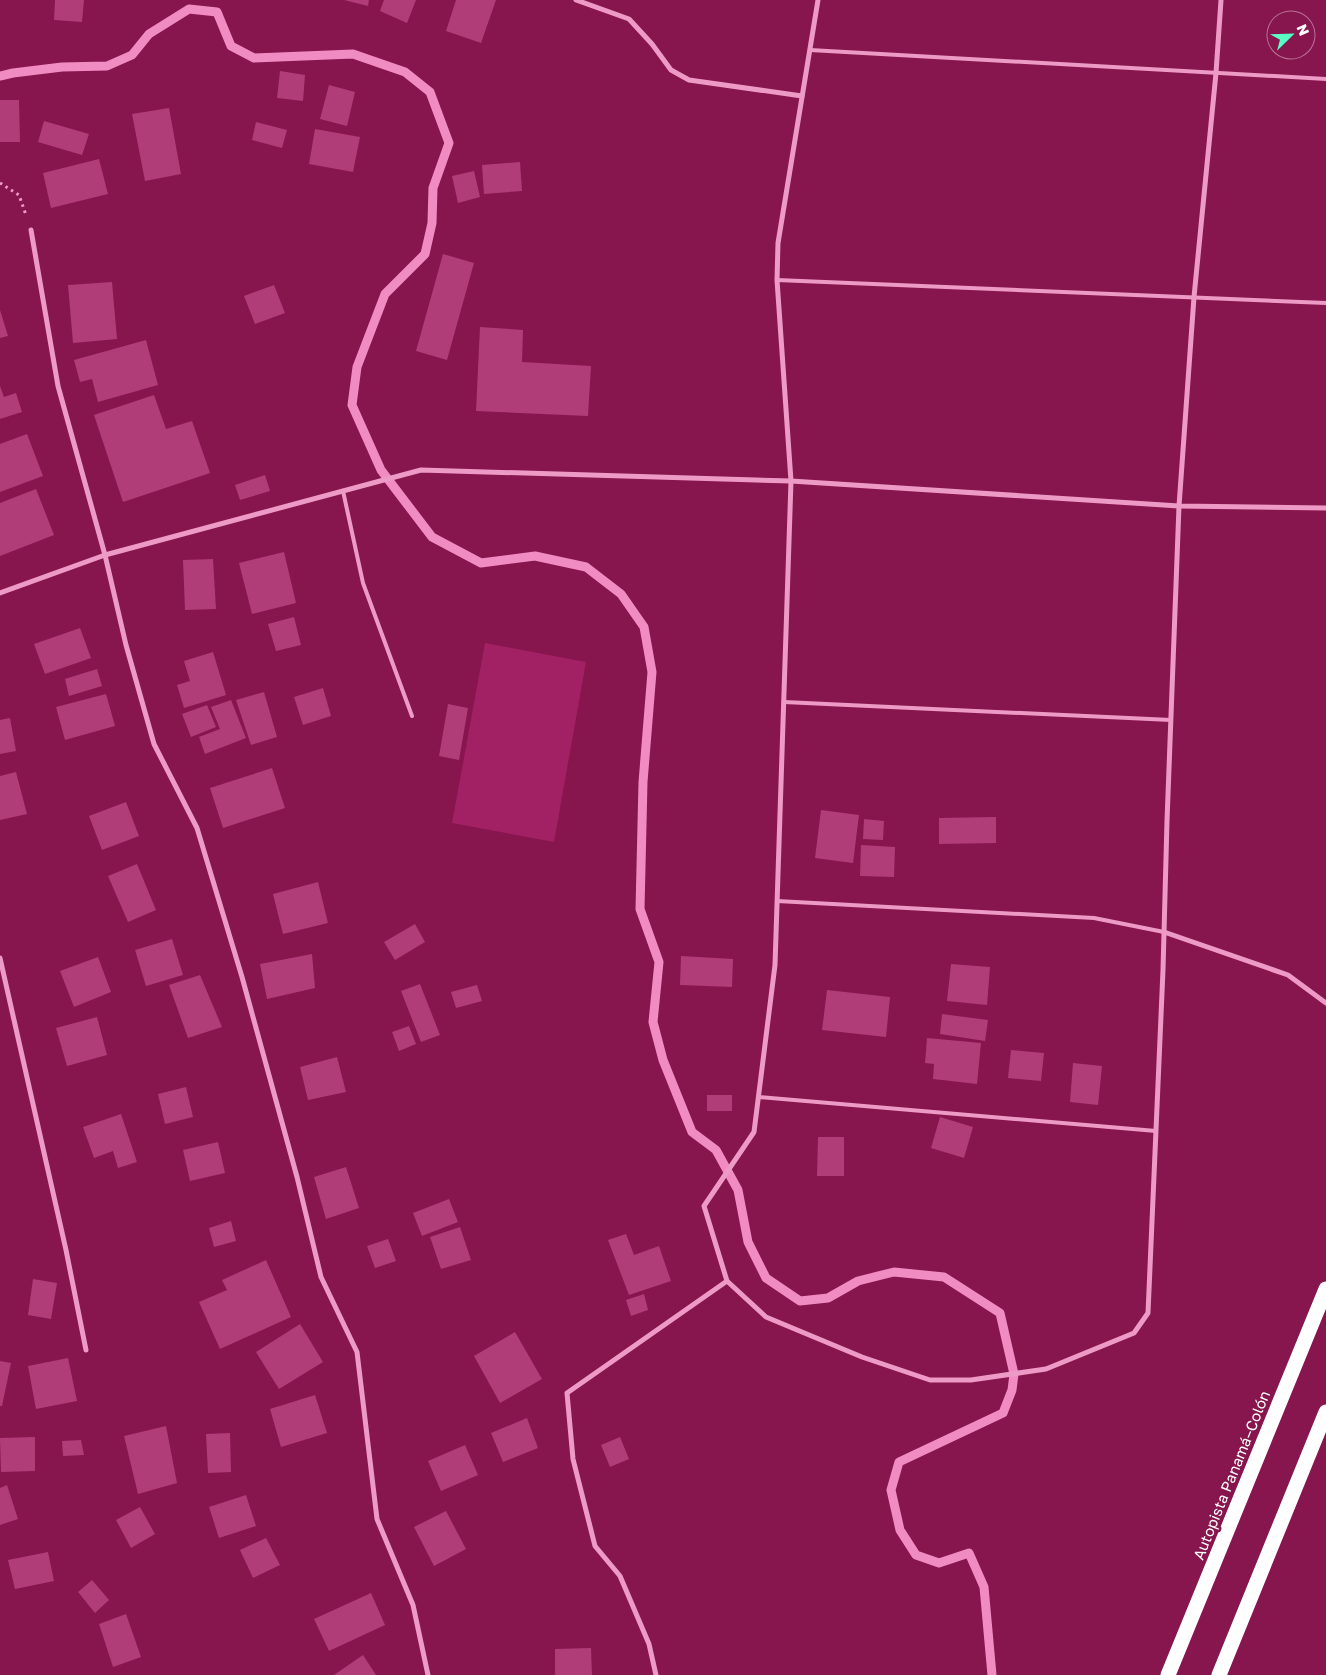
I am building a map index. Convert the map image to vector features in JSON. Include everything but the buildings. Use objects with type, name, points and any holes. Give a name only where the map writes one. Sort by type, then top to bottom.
[{"type":"highway","name":"Autopista Panamá–Colón","points":[[1168,1675],[1326,1289]]},
{"type":"highway","points":[[1219,1675],[1326,1412]]},
{"type":"street","points":[[576,0],[628,19],[652,44],[671,70],[689,80],[802,96]]},
{"type":"street","points":[[818,0],[778,243],[776,280],[791,481],[775,965],[754,1132],[704,1206],[727,1281],[766,1317],[862,1357],[930,1380],[971,1380],[1046,1369],[1134,1333],[1148,1313],[1179,506],[1194,297],[1216,73],[1221,0]]},
{"type":"street","points":[[31,230],[58,386],[105,555],[126,645],[154,744],[197,828],[236,958],[297,1177],[321,1277],[357,1352],[377,1519],[413,1605],[428,1675]]},
{"type":"street","points":[[0,593],[105,555],[422,470],[791,481],[1179,506],[1326,508]]},
{"type":"street","points":[[1164,932],[1288,976],[1326,1003]]},
{"type":"street","points":[[0,958],[64,1241],[86,1350]]},
{"type":"street","points":[[656,1675],[649,1644],[620,1576],[595,1546],[573,1459],[567,1393],[727,1281]]},
{"type":"lane","points":[[810,50],[1326,79]]},
{"type":"lane","points":[[776,280],[1326,303]]},
{"type":"lane","points":[[344,491],[363,583],[412,716]]},
{"type":"lane","points":[[784,702],[1171,720]]},
{"type":"lane","points":[[777,901],[1094,918],[1164,932]]},
{"type":"lane","points":[[758,1097],[1156,1131]]},
{"type":"path","points":[[0,183],[19,195],[31,230]]},
{"type":"shaded area","points":[[485,643],[586,662],[554,842],[452,823]]},
{"type":"waterway","points":[[0,76],[62,67],[107,66],[132,55],[149,34],[189,9],[217,12],[231,46],[254,58],[353,54],[405,72],[430,92],[449,143],[433,188],[432,223],[425,254],[385,294],[357,367],[352,405],[381,470],[432,537],[481,563],[535,556],[586,567],[621,594],[644,627],[652,672],[643,782],[640,909],[659,962],[653,1022],[663,1060],[692,1132],[716,1150],[738,1190],[748,1242],[766,1278],[800,1301],[828,1298],[858,1281],[894,1272],[944,1277],[1000,1313],[1014,1374],[1012,1390],[1003,1413],[899,1462],[891,1490],[900,1530],[916,1555],[939,1563],[969,1553],[984,1587],[992,1675]]}]
